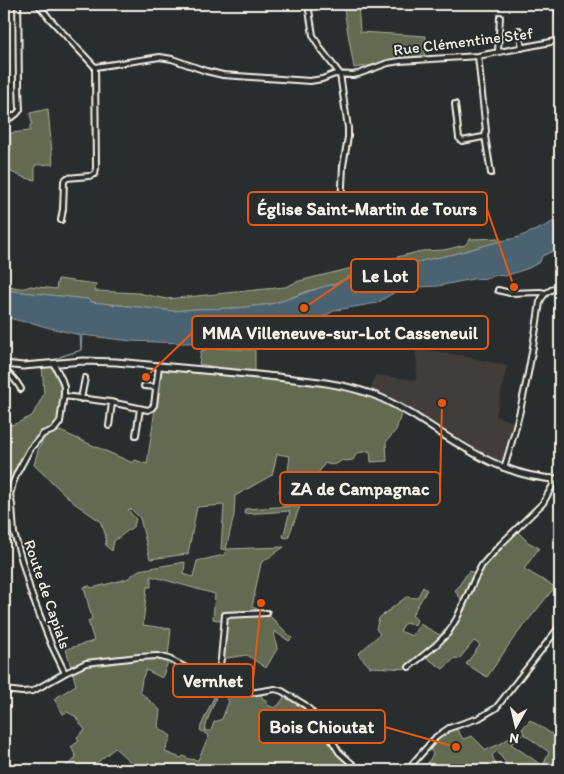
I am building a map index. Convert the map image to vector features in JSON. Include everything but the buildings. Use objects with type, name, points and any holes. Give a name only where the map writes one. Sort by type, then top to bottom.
[{"type":"main road","points":[[4,364],[23,366],[83,361],[116,362],[330,383],[370,393],[400,408],[481,458],[504,468],[528,475],[560,479]]},
{"type":"street","points":[[4,120],[11,118],[20,110],[18,4]]},
{"type":"street","points":[[38,4],[50,20],[96,67],[95,174],[67,178],[64,181],[61,220]]},
{"type":"street","points":[[308,4],[313,34],[320,48],[340,74],[348,136],[343,166],[342,204],[352,218]]},
{"type":"street","points":[[557,4],[560,20]]},
{"type":"street","points":[[498,52],[500,17]]},
{"type":"street","points":[[519,30],[522,48]]},
{"type":"street","name":"Rue Clémentine Stef","points":[[96,67],[156,57],[172,59],[223,75],[310,81],[340,74],[358,74],[388,63],[478,56],[560,39]]},
{"type":"street","points":[[478,56],[485,136],[491,173]]},
{"type":"street","points":[[455,104],[462,141],[485,136]]},
{"type":"street","points":[[319,213],[322,209],[339,208],[342,204]]},
{"type":"street","points":[[498,290],[510,293],[545,292],[560,286]]},
{"type":"street","points":[[504,468],[522,406],[540,302],[545,292]]},
{"type":"street","name":"Route de Capials","points":[[54,364],[64,387],[60,422],[54,430],[43,434],[30,449],[17,473],[10,495],[14,533],[31,593],[51,644],[65,673]]},
{"type":"street","points":[[64,396],[148,410],[154,405],[159,366]]},
{"type":"street","points":[[4,371],[21,389]]},
{"type":"street","points":[[82,399],[85,378]]},
{"type":"street","points":[[144,386],[156,387]]},
{"type":"street","points":[[109,426],[112,403]]},
{"type":"street","points":[[136,435],[140,409]]},
{"type":"street","points":[[409,667],[448,633],[482,565],[543,503],[553,484],[553,479]]},
{"type":"street","points":[[216,683],[221,659],[225,615],[267,613]]},
{"type":"street","points":[[410,770],[414,762],[436,737],[449,728],[480,718],[496,708],[560,626]]},
{"type":"street","points":[[4,690],[33,691],[65,673],[86,664],[157,656],[168,659],[227,689],[250,693],[278,690],[305,705],[326,729],[339,752],[359,770]]},
{"type":"street","points":[[4,763],[9,770]]},
{"type":"shaded area","points":[[415,348],[464,356],[507,366],[496,416],[514,422],[503,464],[369,395],[375,375],[416,380],[417,361]]},
{"type":"green space","points":[[343,4],[358,4],[360,32],[426,36],[424,60],[398,61],[354,68]]},
{"type":"green space","points":[[48,109],[53,164],[35,165],[35,180],[4,169],[4,150],[11,149],[10,133],[30,131],[30,125],[32,124],[30,113]]},
{"type":"green space","points":[[500,238],[501,241],[454,254],[348,277],[334,285],[308,291],[271,304],[237,308],[174,311],[4,290],[4,284],[20,288],[30,286],[56,289],[58,279],[96,284],[95,291],[138,293],[167,299],[285,287],[299,281],[422,251],[444,250],[465,245],[470,239]]},
{"type":"green space","points":[[211,348],[255,350],[255,377],[308,383],[369,395],[402,411],[396,430],[386,442],[387,461],[371,462],[370,451],[357,453],[353,460],[342,460],[334,464],[325,463],[305,493],[288,538],[283,537],[290,511],[244,514],[245,509],[294,506],[302,491],[281,495],[279,490],[286,486],[290,456],[277,454],[272,475],[235,496],[234,515],[226,549],[284,547],[261,563],[252,607],[267,613],[292,638],[289,641],[274,631],[277,649],[266,668],[247,655],[221,659],[228,622],[213,619],[215,594],[151,576],[151,587],[147,587],[143,625],[171,629],[167,665],[162,678],[146,670],[140,692],[160,710],[158,727],[171,736],[165,752],[181,758],[183,756],[198,760],[209,736],[200,730],[201,726],[214,697],[216,698],[205,731],[211,731],[214,722],[222,719],[229,701],[220,692],[220,688],[234,697],[261,694],[263,699],[268,701],[267,705],[275,708],[285,696],[304,707],[320,726],[315,734],[328,738],[338,753],[356,770],[139,770],[115,748],[88,770],[61,770],[75,759],[76,757],[71,747],[79,741],[77,737],[85,730],[75,716],[67,712],[63,714],[54,699],[76,685],[66,649],[94,641],[88,621],[92,619],[84,587],[89,586],[92,588],[127,579],[139,570],[185,562],[184,574],[193,577],[197,561],[224,555],[226,550],[221,549],[224,505],[197,507],[188,554],[150,559],[140,518],[131,509],[128,510],[136,519],[134,526],[114,541],[112,551],[106,546],[105,533],[100,521],[74,503],[34,465],[38,450],[45,436],[60,431],[133,463],[135,460],[147,464],[161,368],[216,373],[216,367],[199,364],[201,351]]},
{"type":"green space","points":[[54,364],[64,387],[60,422],[54,430],[43,434],[30,449],[17,473],[4,510],[4,426],[15,424],[32,416],[44,394],[42,365]]},
{"type":"green space","points":[[515,529],[528,542],[539,548],[524,569],[555,587],[513,639],[487,677],[466,664],[480,645],[474,641],[459,659],[455,658],[443,669],[427,658],[410,669],[370,667],[358,654],[380,634],[376,629],[379,618],[406,597],[417,598],[423,587],[427,590],[412,615],[417,620],[415,625],[405,623],[400,631],[412,636],[420,624],[440,635],[457,613],[461,598],[455,591],[469,571],[474,573]]},
{"type":"green space","points":[[530,720],[555,736],[560,725],[560,770],[511,770],[497,751],[492,755],[498,770],[424,770],[433,754],[427,743],[435,734],[453,723],[463,739],[472,736],[486,750],[500,744],[520,731],[522,735],[511,744],[543,766],[549,752],[525,735],[522,729]]},
{"type":"water","points":[[560,218],[560,248],[542,256],[540,262],[529,268],[505,276],[496,275],[438,286],[419,287],[415,283],[401,287],[377,303],[336,310],[306,325],[254,341],[183,343],[131,341],[82,335],[81,350],[80,335],[4,317],[4,290],[174,311],[237,308],[271,304],[322,287],[334,285],[348,277],[454,254],[516,238]]},
{"type":"place","name":"Église Saint-Martin de Tours","points":[[514,287]]},
{"type":"place","name":"Le Lot","points":[[304,308]]},
{"type":"place","name":"MMA Villeneuve-sur-Lot Casseneuil","points":[[146,377]]},
{"type":"place","name":"ZA de Campagnac","points":[[442,403]]},
{"type":"place","name":"Vernhet","points":[[261,603]]},
{"type":"place","name":"Bois Chioutat","points":[[456,747]]}]
